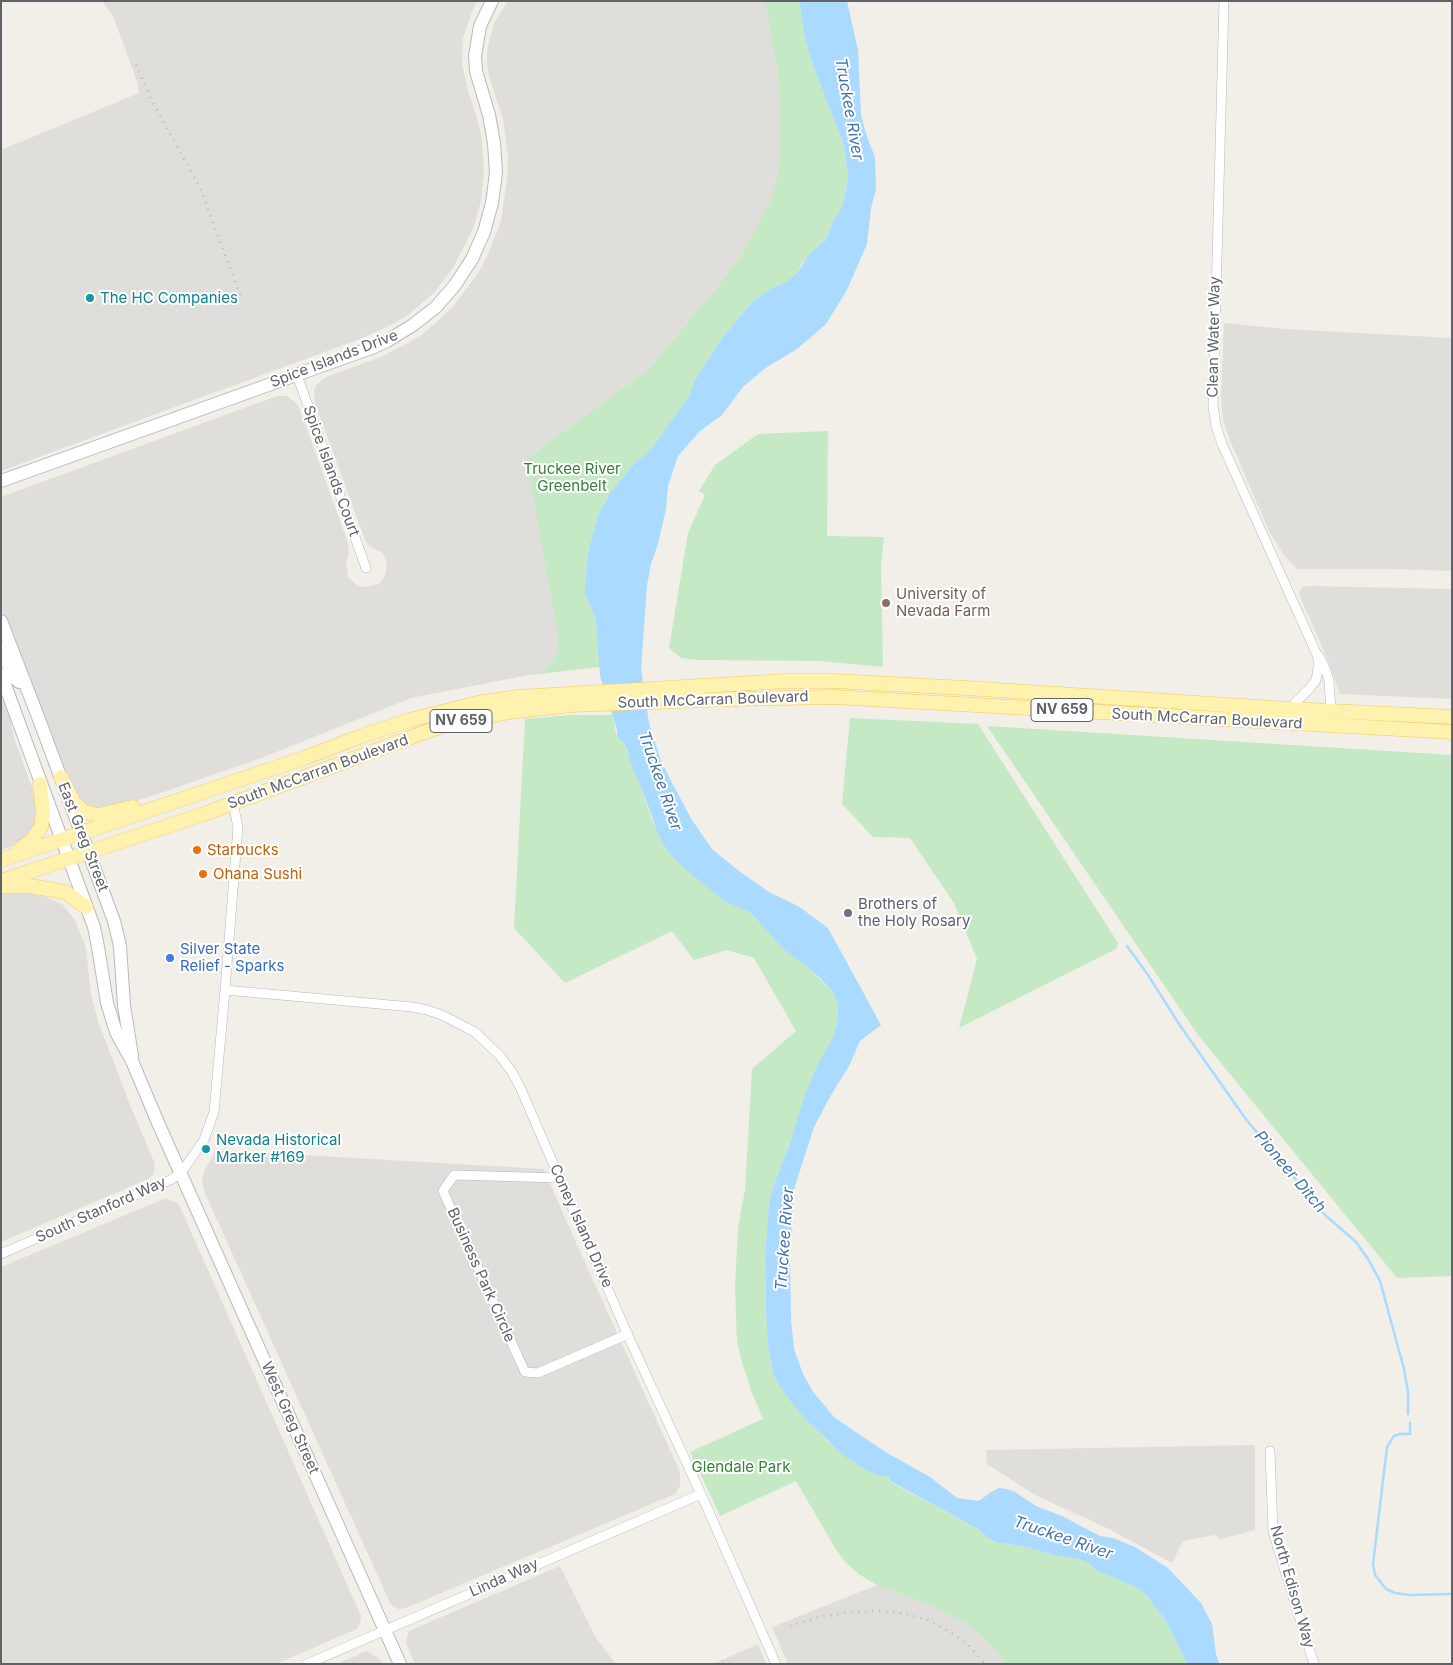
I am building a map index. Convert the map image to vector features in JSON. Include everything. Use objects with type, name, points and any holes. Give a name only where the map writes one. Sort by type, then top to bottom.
[{"type":"main road","name":"Spice Islands Drive","points":[[1,481],[374,347],[413,326],[436,307],[472,259],[489,218],[496,173],[492,129],[479,86],[475,56],[480,26],[492,1]]},
{"type":"main road","name":"East Greg Street","points":[[1,621],[114,921],[120,946],[124,1005],[132,1061]]},
{"type":"main road","points":[[1,648],[13,677],[19,682],[24,682]]},
{"type":"main road","name":"East Greg Street","points":[[1,674],[60,840],[94,927],[104,990],[116,1032],[132,1061],[181,1173]]},
{"type":"main road","name":"South McCarran Boulevard","points":[[3,859],[307,757],[362,736],[444,711],[478,703],[518,697],[583,699],[671,694],[785,681],[834,681],[1452,717]]},
{"type":"main road","points":[[890,700],[891,684]]},
{"type":"main road","name":"South McCarran Boulevard","points":[[671,694],[890,700],[1450,733]]},
{"type":"main road","name":"South McCarran Boulevard","points":[[1,881],[233,803],[436,728],[460,721],[583,699]]},
{"type":"main road","points":[[60,777],[74,803],[84,812],[94,815],[209,790]]},
{"type":"main road","points":[[3,859],[32,840],[41,827],[43,810],[40,784]]},
{"type":"main road","points":[[1,886],[30,886],[66,892],[86,907]]},
{"type":"main road","name":"West Greg Street","points":[[181,1173],[400,1664]]},
{"type":"street","name":"Clean Water Way","points":[[1224,1],[1212,386],[1214,416],[1222,444],[1316,652],[1323,662],[1329,681],[1330,711]]},
{"type":"street","name":"Spice Islands Court","points":[[297,375],[366,568]]},
{"type":"street","name":"Clean Water Way","points":[[1289,709],[1309,690],[1316,680],[1318,669],[1316,652]]},
{"type":"street","name":"South Stanford Way","points":[[1,1254],[162,1185],[181,1173],[204,1140],[214,1112],[225,990],[238,827],[233,803]]},
{"type":"street","name":"Coney Island Drive","points":[[225,990],[412,1007],[435,1012],[475,1032],[500,1056],[520,1087],[776,1664]]},
{"type":"street","name":"Business Park Circle","points":[[560,1178],[454,1175],[443,1191],[525,1372],[538,1373],[628,1334]]},
{"type":"street","name":"North Edison Way","points":[[1270,1450],[1274,1536],[1314,1664]]},
{"type":"street","name":"Linda Way","points":[[307,1664],[701,1494]]},
{"type":"shaded area","points":[[102,1],[477,1],[463,38],[462,63],[482,140],[484,173],[481,201],[473,229],[453,268],[434,293],[408,315],[393,324],[360,339],[1,471],[1,150],[139,93],[137,81],[113,16]]},
{"type":"shaded area","points":[[508,1],[765,1],[778,76],[780,101],[779,167],[775,186],[769,203],[744,251],[722,281],[649,369],[526,459],[560,640],[557,652],[551,663],[543,670],[529,675],[411,698],[264,757],[161,793],[107,810],[85,807],[70,786],[1,607],[1,497],[277,396],[287,396],[299,407],[348,543],[349,553],[346,564],[348,577],[358,586],[366,587],[378,584],[386,573],[385,557],[381,552],[369,546],[365,540],[315,403],[314,391],[316,385],[326,377],[381,357],[423,334],[452,308],[479,272],[488,254],[501,221],[508,157],[503,119],[489,77],[487,50],[494,23]]},
{"type":"shaded area","points":[[1224,323],[1284,329],[1452,338],[1452,571],[1297,569],[1284,555],[1269,531],[1229,438],[1223,419],[1221,399]]},
{"type":"shaded area","points":[[1303,587],[1452,589],[1452,699],[1340,694],[1327,658],[1301,599],[1299,592]]},
{"type":"shaded area","points":[[1,692],[10,717],[14,738],[37,801],[36,829],[17,845],[1,850]]},
{"type":"shaded area","points":[[28,893],[46,897],[62,904],[75,920],[86,948],[91,995],[98,1021],[155,1164],[154,1173],[150,1178],[1,1242],[1,895]]},
{"type":"shaded area","points":[[216,1150],[544,1169],[680,1472],[680,1486],[675,1494],[406,1608],[398,1609],[391,1605],[204,1191],[202,1181],[204,1172]]},
{"type":"shaded area","points":[[166,1198],[177,1203],[181,1209],[361,1616],[360,1624],[357,1629],[276,1664],[1,1664],[1,1267]]},
{"type":"shaded area","points":[[1255,1445],[1255,1530],[1221,1539],[1215,1535],[1183,1541],[1172,1563],[1109,1529],[1035,1495],[987,1464],[986,1450]]},
{"type":"shaded area","points":[[560,1566],[596,1638],[616,1664],[415,1664],[406,1643],[408,1633],[411,1630]]},
{"type":"shaded area","points":[[877,1585],[925,1603],[966,1623],[998,1653],[1004,1664],[788,1664],[772,1627]]},
{"type":"shaded area","points":[[758,1644],[766,1664],[713,1664]]},
{"type":"shaded area","points":[[366,1651],[380,1659],[382,1664],[337,1664]]},
{"type":"green space","name":"Truckee River Greenbelt","points":[[765,1],[799,1],[810,57],[844,146],[848,177],[845,197],[826,239],[802,263],[797,273],[786,282],[772,288],[752,302],[719,342],[694,382],[690,395],[652,448],[631,467],[604,503],[599,513],[589,548],[585,583],[585,594],[596,622],[600,667],[529,675],[543,670],[551,663],[557,652],[559,640],[526,459],[649,369],[722,281],[744,251],[769,203],[779,167],[780,103],[778,76]]},
{"type":"green space","points":[[828,431],[827,536],[884,537],[881,566],[883,667],[821,661],[699,660],[681,658],[669,648],[688,533],[705,495],[699,491],[715,465],[758,434]]},
{"type":"green space","name":"Glendale Park","points":[[570,715],[612,715],[617,737],[624,743],[656,830],[669,853],[725,902],[750,912],[784,950],[801,961],[833,992],[838,1005],[838,1020],[834,1034],[794,1131],[769,1203],[765,1258],[766,1311],[770,1358],[773,1374],[780,1387],[808,1422],[829,1443],[880,1476],[888,1476],[892,1483],[978,1529],[986,1537],[999,1543],[1022,1546],[1054,1555],[1078,1559],[1089,1563],[1097,1570],[1134,1586],[1146,1595],[1166,1621],[1187,1664],[1004,1664],[998,1653],[966,1623],[925,1603],[877,1585],[860,1575],[845,1562],[796,1481],[720,1516],[690,1452],[763,1419],[752,1393],[737,1341],[735,1285],[738,1228],[745,1190],[752,1069],[796,1031],[754,958],[727,950],[694,960],[672,931],[565,983],[514,928],[525,719]]},
{"type":"green space","points":[[850,718],[978,724],[1118,943],[1116,949],[959,1028],[977,959],[954,903],[910,838],[873,837],[842,804]]},
{"type":"green space","points":[[987,726],[1452,755],[1452,1276],[1397,1278],[1198,1035]]},
{"type":"water","name":"Truckee River","points":[[799,1],[847,1],[858,50],[861,115],[875,157],[876,189],[871,208],[867,244],[847,290],[826,324],[797,349],[764,369],[742,388],[722,415],[700,431],[678,456],[668,486],[666,509],[647,585],[641,669],[649,723],[660,758],[692,820],[712,849],[739,871],[769,892],[798,906],[828,928],[881,1025],[860,1041],[849,1066],[814,1127],[794,1189],[790,1255],[791,1320],[794,1349],[803,1374],[814,1393],[835,1418],[887,1453],[930,1477],[957,1498],[979,1501],[999,1488],[1007,1489],[1036,1506],[1062,1516],[1100,1536],[1113,1538],[1135,1547],[1168,1568],[1201,1603],[1212,1624],[1219,1664],[1187,1664],[1166,1621],[1146,1595],[1134,1586],[1096,1570],[1089,1563],[1078,1559],[1054,1555],[1022,1546],[999,1543],[986,1537],[978,1529],[892,1482],[888,1476],[880,1476],[868,1471],[840,1453],[808,1422],[780,1387],[773,1374],[768,1345],[766,1311],[765,1258],[769,1203],[805,1095],[818,1064],[833,1037],[838,1020],[838,1005],[833,992],[820,978],[784,950],[750,912],[725,902],[690,873],[669,853],[664,845],[656,830],[627,749],[624,743],[617,737],[617,730],[600,676],[596,622],[585,594],[585,583],[589,548],[599,513],[610,493],[631,467],[652,448],[690,395],[694,382],[719,342],[752,302],[772,288],[786,282],[797,273],[808,256],[826,239],[833,221],[840,211],[845,197],[848,177],[844,146],[810,57]]},
{"type":"waterway","name":"Pioneer Ditch","points":[[1127,946],[1245,1118],[1325,1215],[1356,1242],[1368,1259],[1380,1281],[1404,1369],[1408,1392],[1408,1414]]},
{"type":"waterway","name":"Pioneer Ditch","points":[[1410,1423],[1410,1434],[1394,1436],[1387,1447],[1373,1564],[1375,1575],[1386,1589],[1395,1593],[1409,1595],[1452,1594]]},
{"type":"railway","points":[[136,65],[152,101],[200,188],[241,297]]},
{"type":"railway","points":[[790,1626],[819,1617],[851,1612],[881,1611],[907,1614],[928,1620],[950,1632],[967,1644],[985,1664]]},
{"type":"railway","points":[[716,1664],[723,1661]]},
{"type":"place","name":"The HC Companies","points":[[90,298]]},
{"type":"place","name":"University of Nevada Farm","points":[[886,603]]},
{"type":"place","name":"Starbucks","points":[[197,850]]},
{"type":"place","name":"Ohana Sushi","points":[[203,874]]},
{"type":"place","name":"Brothers of the Holy Rosary","points":[[848,913]]},
{"type":"place","name":"Silver State Relief - Sparks","points":[[170,958]]},
{"type":"place","name":"Nevada Historical Marker #169","points":[[206,1149]]}]
